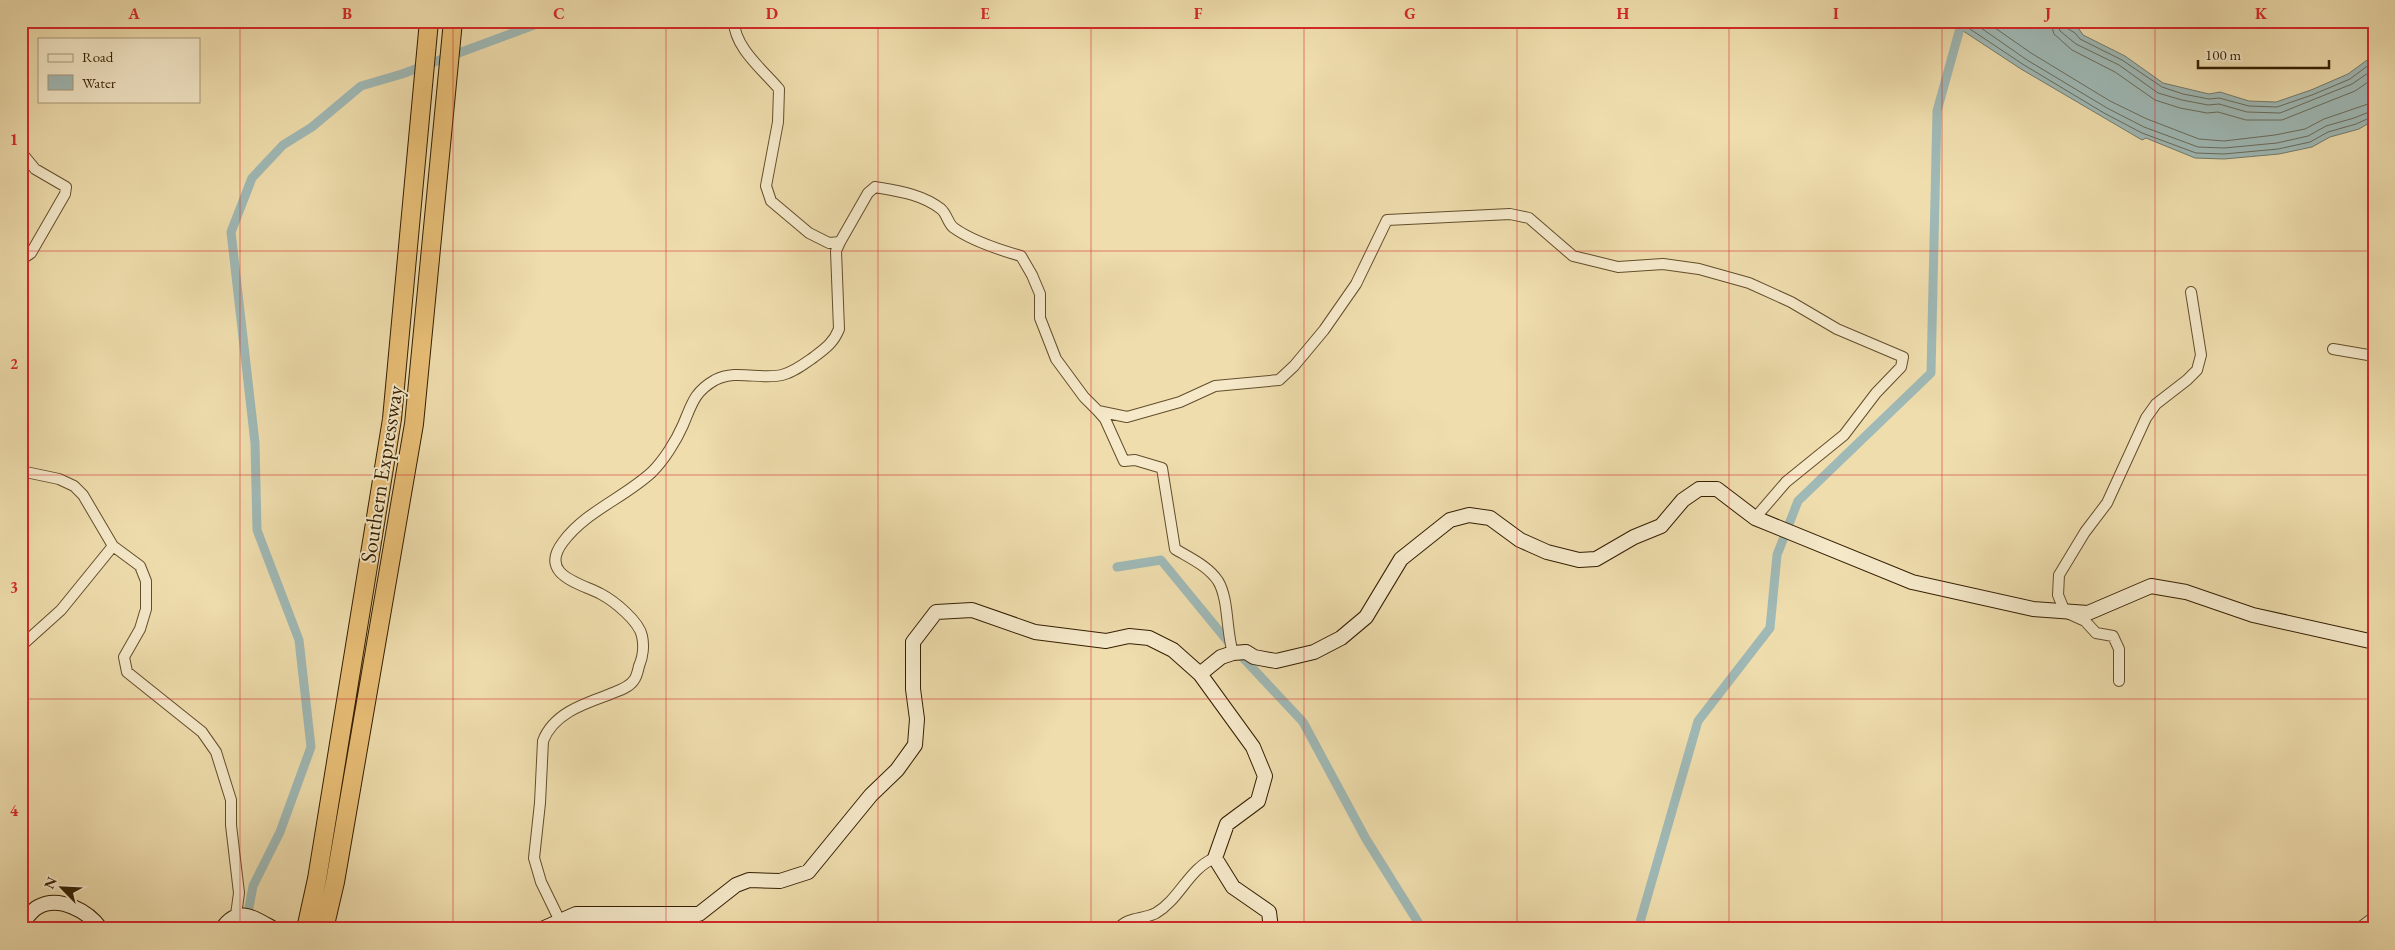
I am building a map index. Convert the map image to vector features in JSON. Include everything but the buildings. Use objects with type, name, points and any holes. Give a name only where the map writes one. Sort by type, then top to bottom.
[{"type":"highway","name":"Southern Expressway","points":[[306,929],[318,880],[392,420],[430,21]]},
{"type":"highway","name":"Southern Expressway","points":[[324,929],[336,873],[414,424],[453,21]]},
{"type":"street","points":[[734,21],[734,33],[738,40],[779,89],[778,122],[766,186],[771,201],[809,233],[829,243],[840,242]]},
{"type":"street","points":[[21,152],[35,170],[66,187],[65,194],[31,253],[21,260]]},
{"type":"street","points":[[560,921],[541,882],[534,858],[540,803],[542,741],[546,732],[562,716],[619,691],[634,681],[642,660],[643,638],[634,620],[602,595],[576,584],[560,573],[555,560],[558,552],[563,542],[593,513],[640,481],[658,465],[680,431],[692,401],[707,386],[726,376],[783,375],[794,371],[835,339],[839,329],[836,251],[868,193],[875,188],[899,191],[925,199],[943,210],[952,227],[998,250],[1022,256],[1040,294],[1040,318],[1056,359],[1084,397],[1105,419],[1124,460],[1135,460],[1162,468],[1174,549],[1201,564],[1218,582],[1227,622],[1236,648],[1254,657],[1276,661],[1314,652],[1341,638],[1366,617],[1401,559],[1450,520],[1469,515],[1490,518],[1520,540],[1548,552],[1579,560],[1596,559],[1634,537],[1661,526],[1683,500],[1699,489],[1717,489],[1755,518],[1912,582],[2033,609],[2088,613],[2150,586],[2186,592],[2253,615],[2374,642]]},
{"type":"street","points":[[1098,411],[1127,416],[1180,402],[1214,386],[1279,380],[1294,366],[1324,330],[1351,291],[1388,220],[1510,214],[1529,218],[1573,256],[1618,267],[1663,264],[1699,269],[1749,282],[1790,302],[1837,329],[1903,357],[1901,367],[1876,393],[1844,435],[1786,482],[1755,518]]},
{"type":"street","points":[[2119,681],[2120,649],[2113,636],[2096,633],[2085,621],[2065,612],[2058,595],[2060,575],[2085,532],[2107,503],[2146,418],[2156,404],[2197,370],[2201,355],[2191,292]]},
{"type":"street","points":[[2332,349],[2374,356]]},
{"type":"street","points":[[21,471],[59,479],[74,486],[83,495],[113,546],[140,566],[146,581],[146,610],[140,628],[124,657],[127,672],[202,732],[216,752],[231,800],[231,825],[242,915]]},
{"type":"street","points":[[21,646],[61,610],[113,546]]},
{"type":"street","points":[[542,929],[576,914],[699,914],[736,885],[749,880],[780,881],[808,872],[871,795],[897,770],[914,745],[917,719],[913,689],[914,642],[936,612],[972,610],[1035,632],[1106,641],[1129,636],[1149,638],[1173,650],[1200,674],[1253,747],[1265,776],[1258,800],[1227,824],[1215,858],[1232,887],[1270,912],[1271,929]]},
{"type":"street","points":[[1200,674],[1236,648]]},
{"type":"street","points":[[1118,929],[1124,921],[1155,913],[1172,899],[1204,862],[1215,858]]},
{"type":"street","points":[[21,924],[37,907],[52,902],[76,908],[94,919],[101,929]]},
{"type":"street","points":[[222,929],[228,920],[242,915],[274,929]]},
{"type":"street","points":[[2358,929],[2374,917]]},
{"type":"water","points":[[1948,21],[2065,21],[2079,29],[2083,35],[2125,56],[2163,83],[2209,94],[2220,92],[2249,101],[2276,102],[2311,90],[2348,74],[2374,55],[2374,120],[2359,129],[2330,137],[2312,147],[2279,154],[2224,159],[2195,158],[2146,138],[2142,140],[2021,69]]},
{"type":"waterway","points":[[245,929],[253,886],[280,832],[311,747],[299,640],[257,530],[255,443],[231,232],[252,178],[283,145],[312,127],[361,86],[402,74],[545,21]]},
{"type":"waterway","points":[[1638,929],[1698,721],[1770,628],[1777,555],[1798,501],[1931,373],[1937,111],[1962,21]]},
{"type":"waterway","points":[[1117,567],[1161,560],[1230,644],[1303,722],[1366,839],[1421,927],[1420,929]]}]
